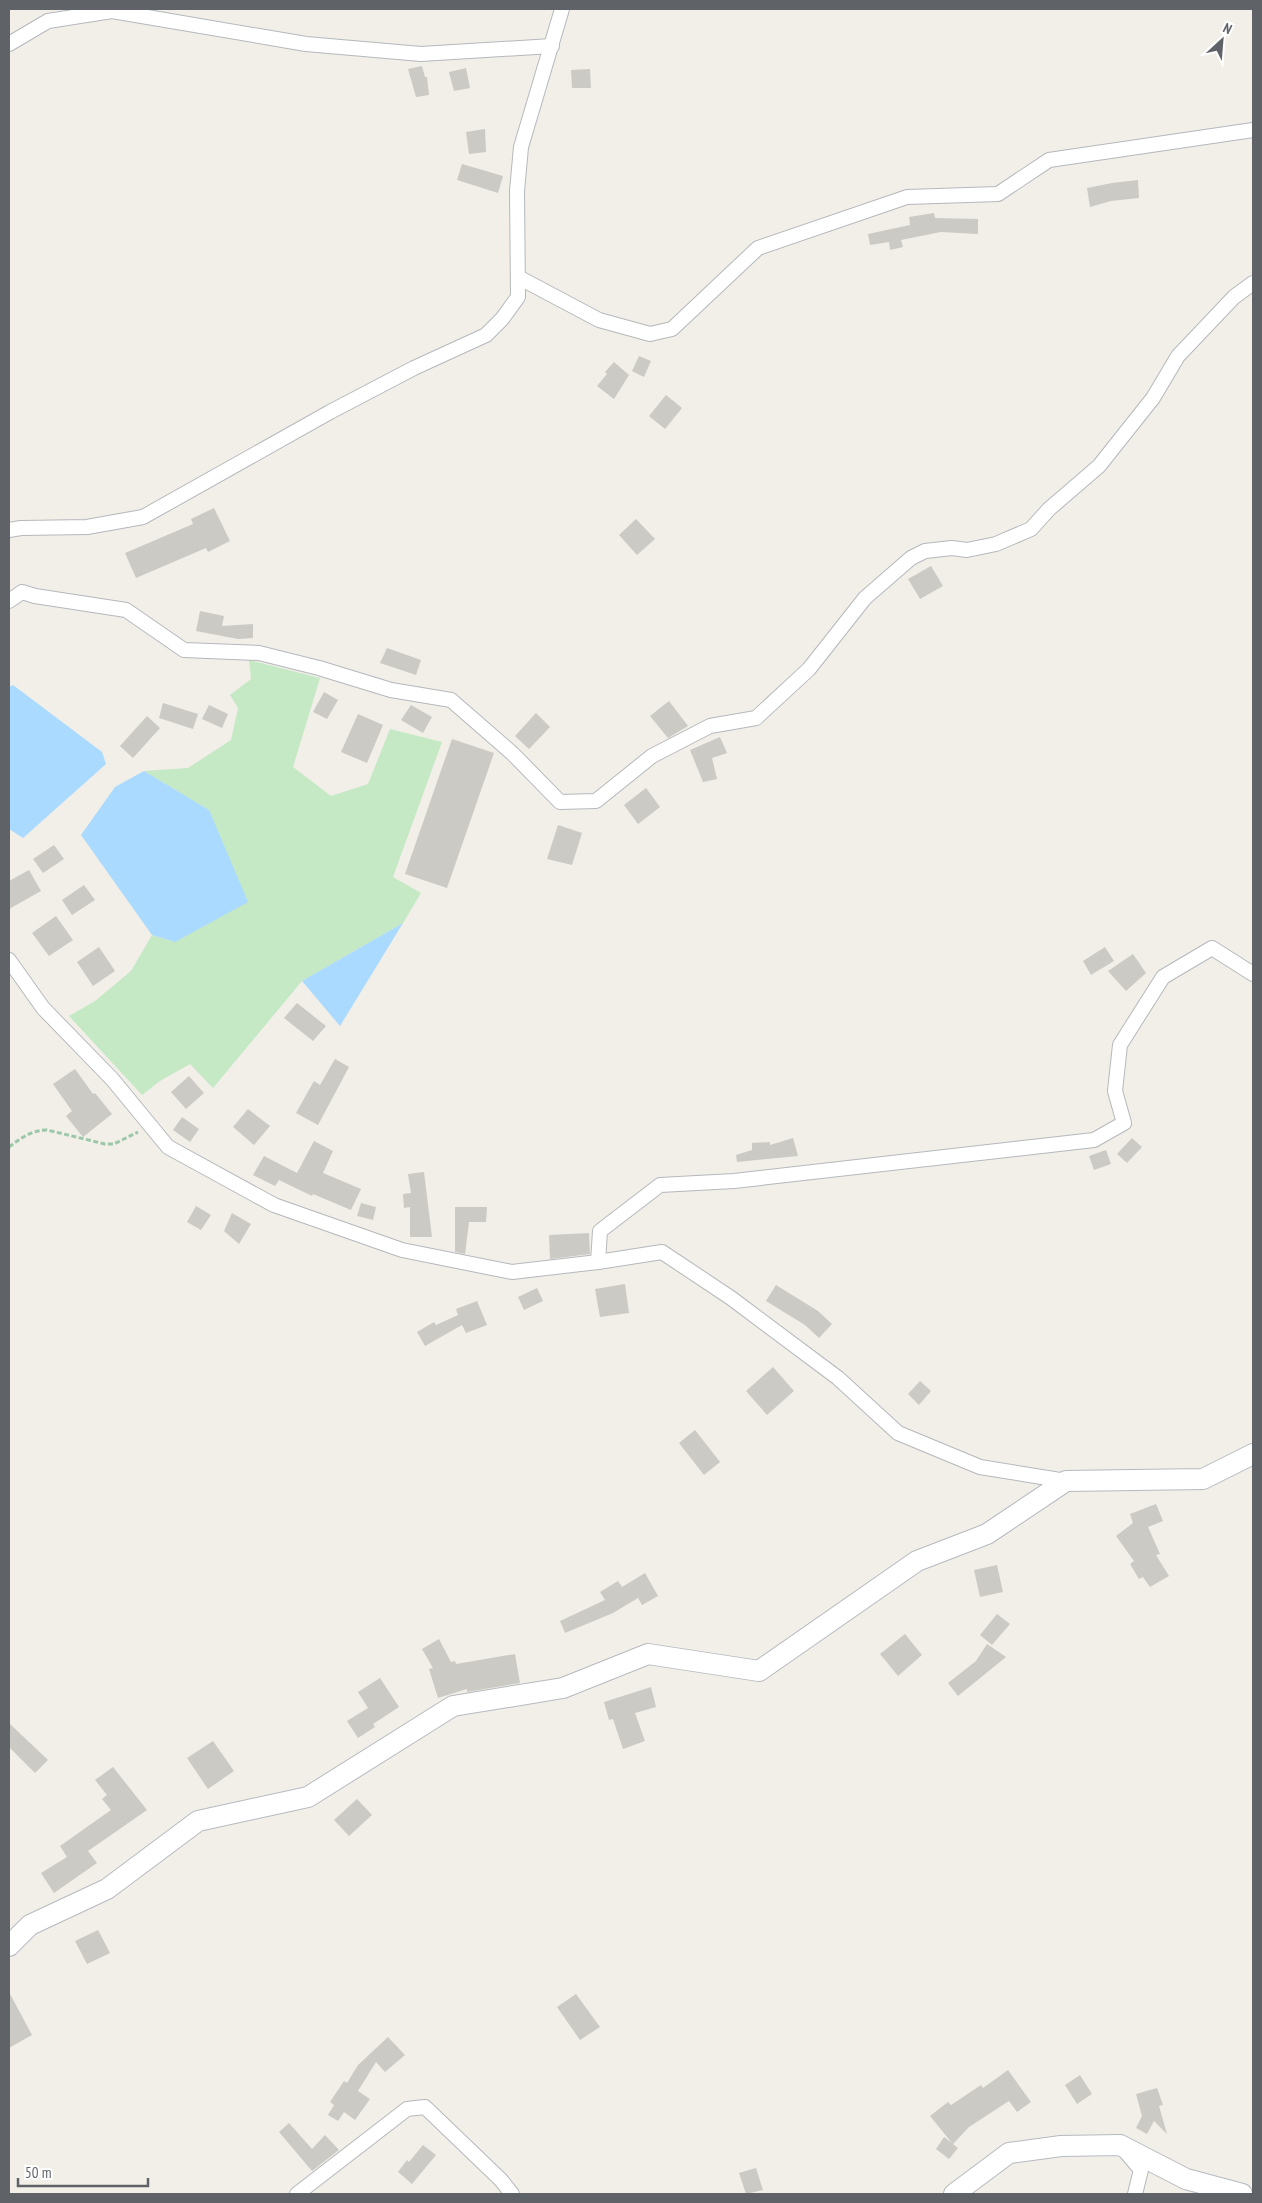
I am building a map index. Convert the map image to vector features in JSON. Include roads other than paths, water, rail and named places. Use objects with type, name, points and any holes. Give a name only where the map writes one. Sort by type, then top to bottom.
[{"type":"street","points":[[9,530],[21,528],[87,527],[144,517],[330,412],[414,368],[486,336],[502,319],[518,297],[517,191],[521,147],[562,9]]},
{"type":"street","points":[[9,44],[48,21],[112,11],[306,44],[421,54],[552,46]]},
{"type":"street","points":[[518,277],[599,320],[650,334],[672,329],[758,248],[897,200],[907,197],[998,194],[1049,160],[1253,130]]},
{"type":"street","points":[[9,601],[22,592],[35,596],[126,610],[184,650],[259,653],[319,668],[391,690],[451,700],[513,754],[560,802],[596,801],[652,756],[710,726],[756,718],[809,669],[873,589],[911,558],[924,552],[952,548],[967,550],[996,544],[1031,529],[1049,509],[1099,466],[1152,398],[1178,356],[1234,297],[1253,283]]},
{"type":"street","points":[[598,1262],[600,1232],[660,1185],[734,1181],[1094,1140],[1124,1123],[1115,1090],[1120,1045],[1163,977],[1212,948],[1253,974]]},
{"type":"street","points":[[9,960],[43,1008],[112,1079],[168,1148],[274,1205],[402,1250],[512,1272],[662,1252],[731,1298],[838,1378],[898,1433],[980,1467],[1066,1480],[1203,1478],[1253,1454]]},
{"type":"street","points":[[9,1946],[30,1925],[107,1889],[198,1821],[308,1797],[453,1706],[563,1688],[648,1654],[758,1671],[916,1561],[987,1534],[1066,1480]]},
{"type":"street","points":[[297,2194],[407,2109],[425,2107],[501,2180],[512,2194]]},
{"type":"street","points":[[1120,2145],[1141,2170],[1135,2194]]},
{"type":"street","points":[[954,2194],[1009,2153],[1061,2146],[1120,2145],[1186,2179],[1242,2194]]},
{"type":"water","points":[[13,685],[102,752],[106,764],[23,838],[9,829],[9,687]]},
{"type":"water","points":[[144,771],[209,810],[248,902],[175,942],[152,935],[81,835],[115,787]]},
{"type":"water","points":[[403,923],[340,1026],[302,981]]}]
